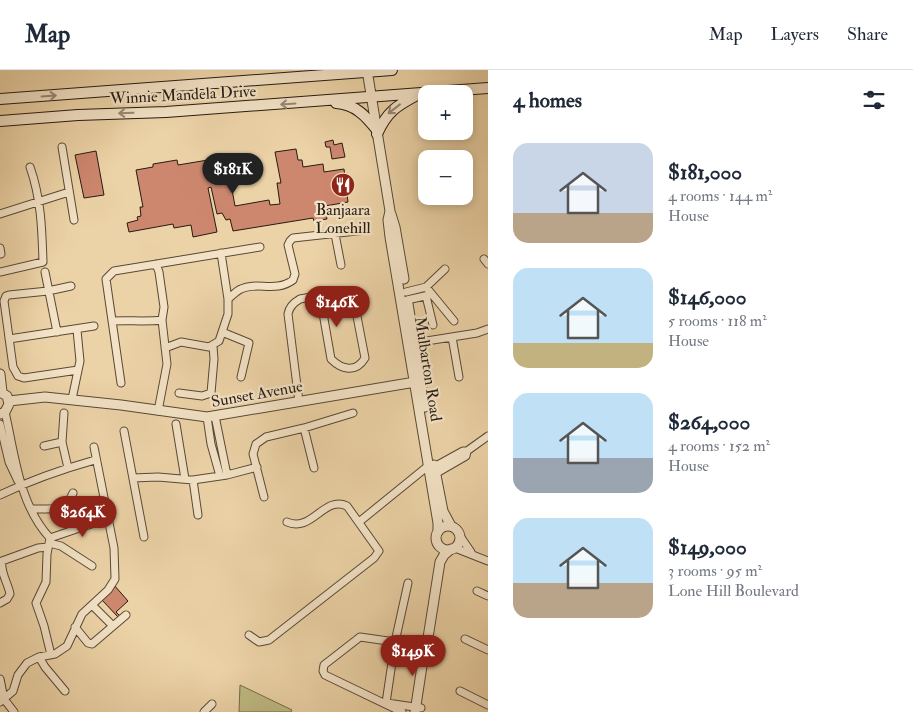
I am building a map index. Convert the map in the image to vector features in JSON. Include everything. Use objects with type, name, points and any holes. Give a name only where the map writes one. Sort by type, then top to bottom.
[{"type":"main road","points":[[299,76],[330,70]]},
{"type":"main road","name":"Winnie Mandela Drive","points":[[0,99],[392,70]]},
{"type":"main road","name":"Winnie Mandela Drive","points":[[473,89],[488,88]]},
{"type":"main road","name":"Winnie Mandela Drive","points":[[0,121],[311,102],[418,93]]},
{"type":"main road","points":[[311,102],[341,103],[352,107],[365,115],[377,132],[390,111],[418,94]]},
{"type":"street","name":"Mulbarton Road","points":[[367,71],[390,211],[394,219],[414,343],[418,382]]},
{"type":"street","points":[[62,147],[74,220]]},
{"type":"street","points":[[0,272],[43,262],[39,202],[36,184],[30,167]]},
{"type":"street","points":[[0,214],[69,192]]},
{"type":"street","name":"Mulbarton Road","points":[[390,211],[388,220],[390,237],[433,468],[443,511],[451,526],[458,532],[471,553]]},
{"type":"street","points":[[226,286],[238,289],[252,286],[273,287],[286,285],[292,282],[295,274],[288,245],[293,238],[366,230]]},
{"type":"street","points":[[336,234],[341,266]]},
{"type":"street","points":[[121,383],[106,279],[108,276],[114,272],[260,247]]},
{"type":"street","points":[[0,248],[1,254]]},
{"type":"street","points":[[165,348],[181,342],[209,347],[219,341],[228,314],[228,300],[221,253]]},
{"type":"street","points":[[156,264],[164,307],[162,320],[166,368],[158,411]]},
{"type":"street","points":[[406,296],[426,287],[445,269]]},
{"type":"street","points":[[45,272],[57,332]]},
{"type":"street","points":[[70,286],[14,294],[6,296],[4,300],[15,373],[22,378],[78,370]]},
{"type":"street","points":[[426,287],[429,295],[433,325]]},
{"type":"street","points":[[228,300],[238,289]]},
{"type":"street","points":[[299,402],[288,314],[289,309],[300,300],[320,296],[343,292],[351,297],[359,323],[365,355],[364,360],[360,364],[345,368],[338,366],[331,359],[320,296]]},
{"type":"street","points":[[406,296],[429,295],[454,321]]},
{"type":"street","points":[[112,321],[130,320],[145,322],[162,320]]},
{"type":"street","points":[[10,339],[94,326]]},
{"type":"street","points":[[414,343],[477,333],[488,329]]},
{"type":"street","points":[[72,399],[80,361],[77,330]]},
{"type":"street","points":[[222,332],[250,344],[241,377]]},
{"type":"street","points":[[452,337],[459,377]]},
{"type":"street","points":[[179,393],[202,396],[211,394],[214,359],[213,346]]},
{"type":"street","points":[[0,374],[1,392],[7,396],[9,401],[9,407],[3,413],[21,485],[37,523],[49,542],[46,582],[36,603],[51,655]]},
{"type":"street","name":"Sunset Avenue","points":[[9,401],[34,397],[72,399],[211,417],[418,382]]},
{"type":"street","points":[[64,413],[62,442],[68,468]]},
{"type":"street","points":[[264,498],[253,454],[254,447],[260,441],[266,437],[353,413]]},
{"type":"street","points":[[211,417],[223,475]]},
{"type":"street","points":[[0,424],[9,462],[15,477],[21,485]]},
{"type":"street","points":[[176,424],[185,479]]},
{"type":"street","points":[[304,428],[314,468]]},
{"type":"street","points":[[124,431],[144,537]]},
{"type":"street","points":[[359,522],[433,468],[463,451],[467,451],[488,436]]},
{"type":"street","points":[[44,446],[62,442]]},
{"type":"street","points":[[2,701],[13,691],[22,669],[27,663],[40,657],[51,655],[66,646],[82,614],[114,583],[116,575],[109,518],[95,460],[94,447]]},
{"type":"street","points":[[0,494],[68,468],[95,460]]},
{"type":"street","points":[[133,478],[158,477],[193,480],[257,467]]},
{"type":"street","name":"Mulbarton Road","points":[[433,468],[440,562]]},
{"type":"street","points":[[193,480],[198,515]]},
{"type":"street","points":[[31,509],[64,507],[69,502],[73,493]]},
{"type":"street","points":[[249,635],[259,642],[269,640],[374,558],[378,551],[347,506],[336,504],[302,524],[294,525],[287,522]]},
{"type":"street","points":[[0,603],[8,599],[10,594],[1,570],[2,561],[109,518]]},
{"type":"street","points":[[438,532],[442,528],[451,526]]},
{"type":"street","points":[[386,703],[418,710],[429,649],[427,644],[440,562],[444,555],[458,544],[460,536]]},
{"type":"street","points":[[49,542],[61,546],[92,566]]},
{"type":"street","points":[[438,544],[442,548],[453,548],[488,560]]},
{"type":"street","points":[[386,703],[408,583]]},
{"type":"street","points":[[477,591],[488,596]]},
{"type":"street","points":[[92,605],[112,626]]},
{"type":"street","points":[[75,627],[88,643],[92,644],[126,615]]},
{"type":"street","points":[[396,642],[360,637],[324,665],[323,668],[325,675],[402,712]]},
{"type":"street","points":[[465,639],[488,650]]},
{"type":"street","points":[[40,657],[45,667],[65,691]]},
{"type":"street","points":[[0,679],[2,701],[14,712]]},
{"type":"street","points":[[460,691],[488,705]]},
{"type":"street","points":[[204,712],[212,704]]},
{"type":"shaded area","points":[[240,685],[292,710],[291,712],[239,712]]},
{"type":"building","points":[[333,140],[334,145],[342,143],[345,157],[332,159],[330,147],[326,147],[325,142]]},
{"type":"building","points":[[296,149],[298,160],[302,160],[303,167],[323,164],[324,172],[344,169],[348,202],[325,206],[327,219],[314,221],[313,218],[233,231],[230,219],[226,220],[222,213],[217,214],[211,187],[208,188],[217,232],[193,237],[191,225],[174,228],[173,224],[129,232],[127,223],[138,220],[137,217],[141,216],[140,207],[143,207],[136,170],[153,167],[153,164],[177,160],[178,165],[226,157],[235,206],[269,200],[270,205],[280,204],[277,183],[281,183],[275,152]]},
{"type":"building","points":[[96,151],[104,195],[84,198],[75,155]]},
{"type":"building","points":[[114,585],[128,601],[116,612],[120,616],[118,617],[102,600]]},
{"type":"place","name":"Banjaara Lonehill","points":[[343,185]]}]
